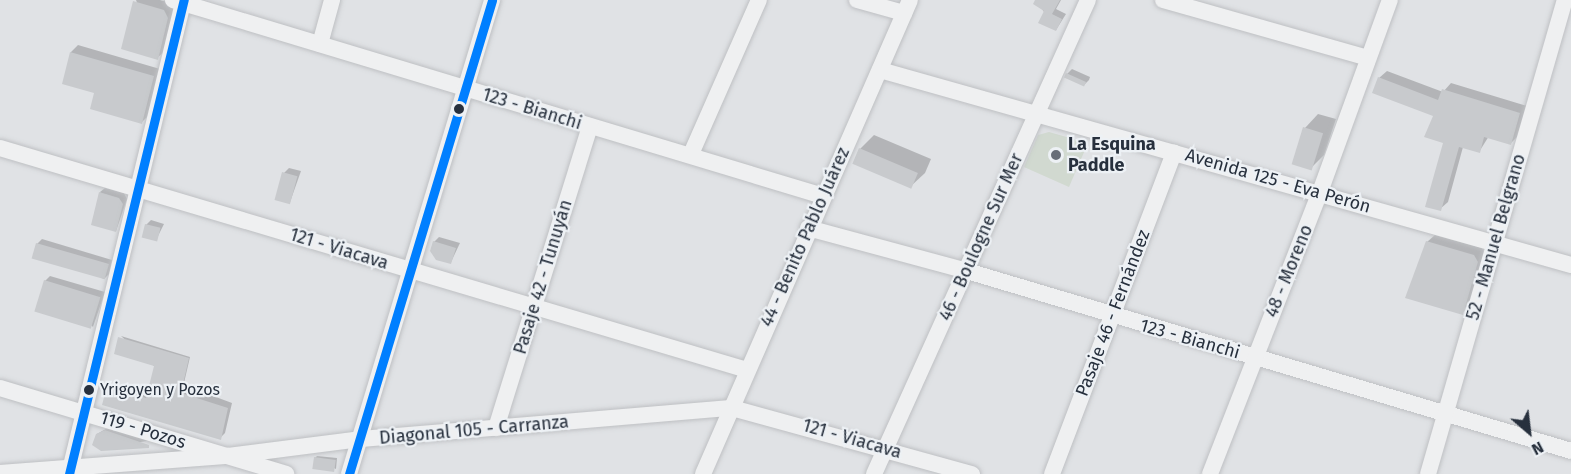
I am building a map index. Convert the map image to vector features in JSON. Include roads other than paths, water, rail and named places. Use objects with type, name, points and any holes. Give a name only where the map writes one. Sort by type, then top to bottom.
[{"type":"street","points":[[320,44],[332,0]]},
{"type":"street","points":[[349,474],[492,0]]},
{"type":"street","points":[[691,154],[759,0]]},
{"type":"street","points":[[857,0],[907,7]]},
{"type":"street","name":"46 - Boulogne Sur Mer","points":[[874,474],[1088,0]]},
{"type":"street","points":[[1163,0],[1368,58]]},
{"type":"street","name":"48 - Moreno","points":[[1210,474],[1320,192],[1390,0]]},
{"type":"street","name":"52 - Manuel Belgrano","points":[[1428,474],[1565,0]]},
{"type":"street","points":[[70,470],[138,190],[180,1]]},
{"type":"street","name":"123 - Bianchi","points":[[180,1],[590,126],[691,154],[823,196]]},
{"type":"street","name":"44 - Benito Pablo Juárez","points":[[703,474],[808,228],[907,7]]},
{"type":"street","name":"Avenida 125 - Eva Perón","points":[[880,70],[1038,112],[1571,265]]},
{"type":"street","name":"Pasaje 42 - Tunuyán","points":[[496,428],[590,126]]},
{"type":"street","name":"121 - Viacava","points":[[0,148],[747,370]]},
{"type":"street","name":"Pasaje 46 - Fernández","points":[[1052,474],[1174,152]]},
{"type":"street","name":"123 - Bianchi","points":[[808,228],[967,271],[1445,416],[1571,451]]},
{"type":"street","name":"119 - Pozos","points":[[0,388],[286,474]]},
{"type":"street","name":"121 - Viacava","points":[[732,408],[886,448],[972,474]]},
{"type":"street","name":"Diagonal 105 - Carranza","points":[[0,473],[70,470],[228,456],[360,439],[732,408]]},
{"type":"place","name":"La Esquina Paddle","points":[[1056,155]]},
{"type":"place","name":"Yrigoyen y Pozos","points":[[89,390]]}]
